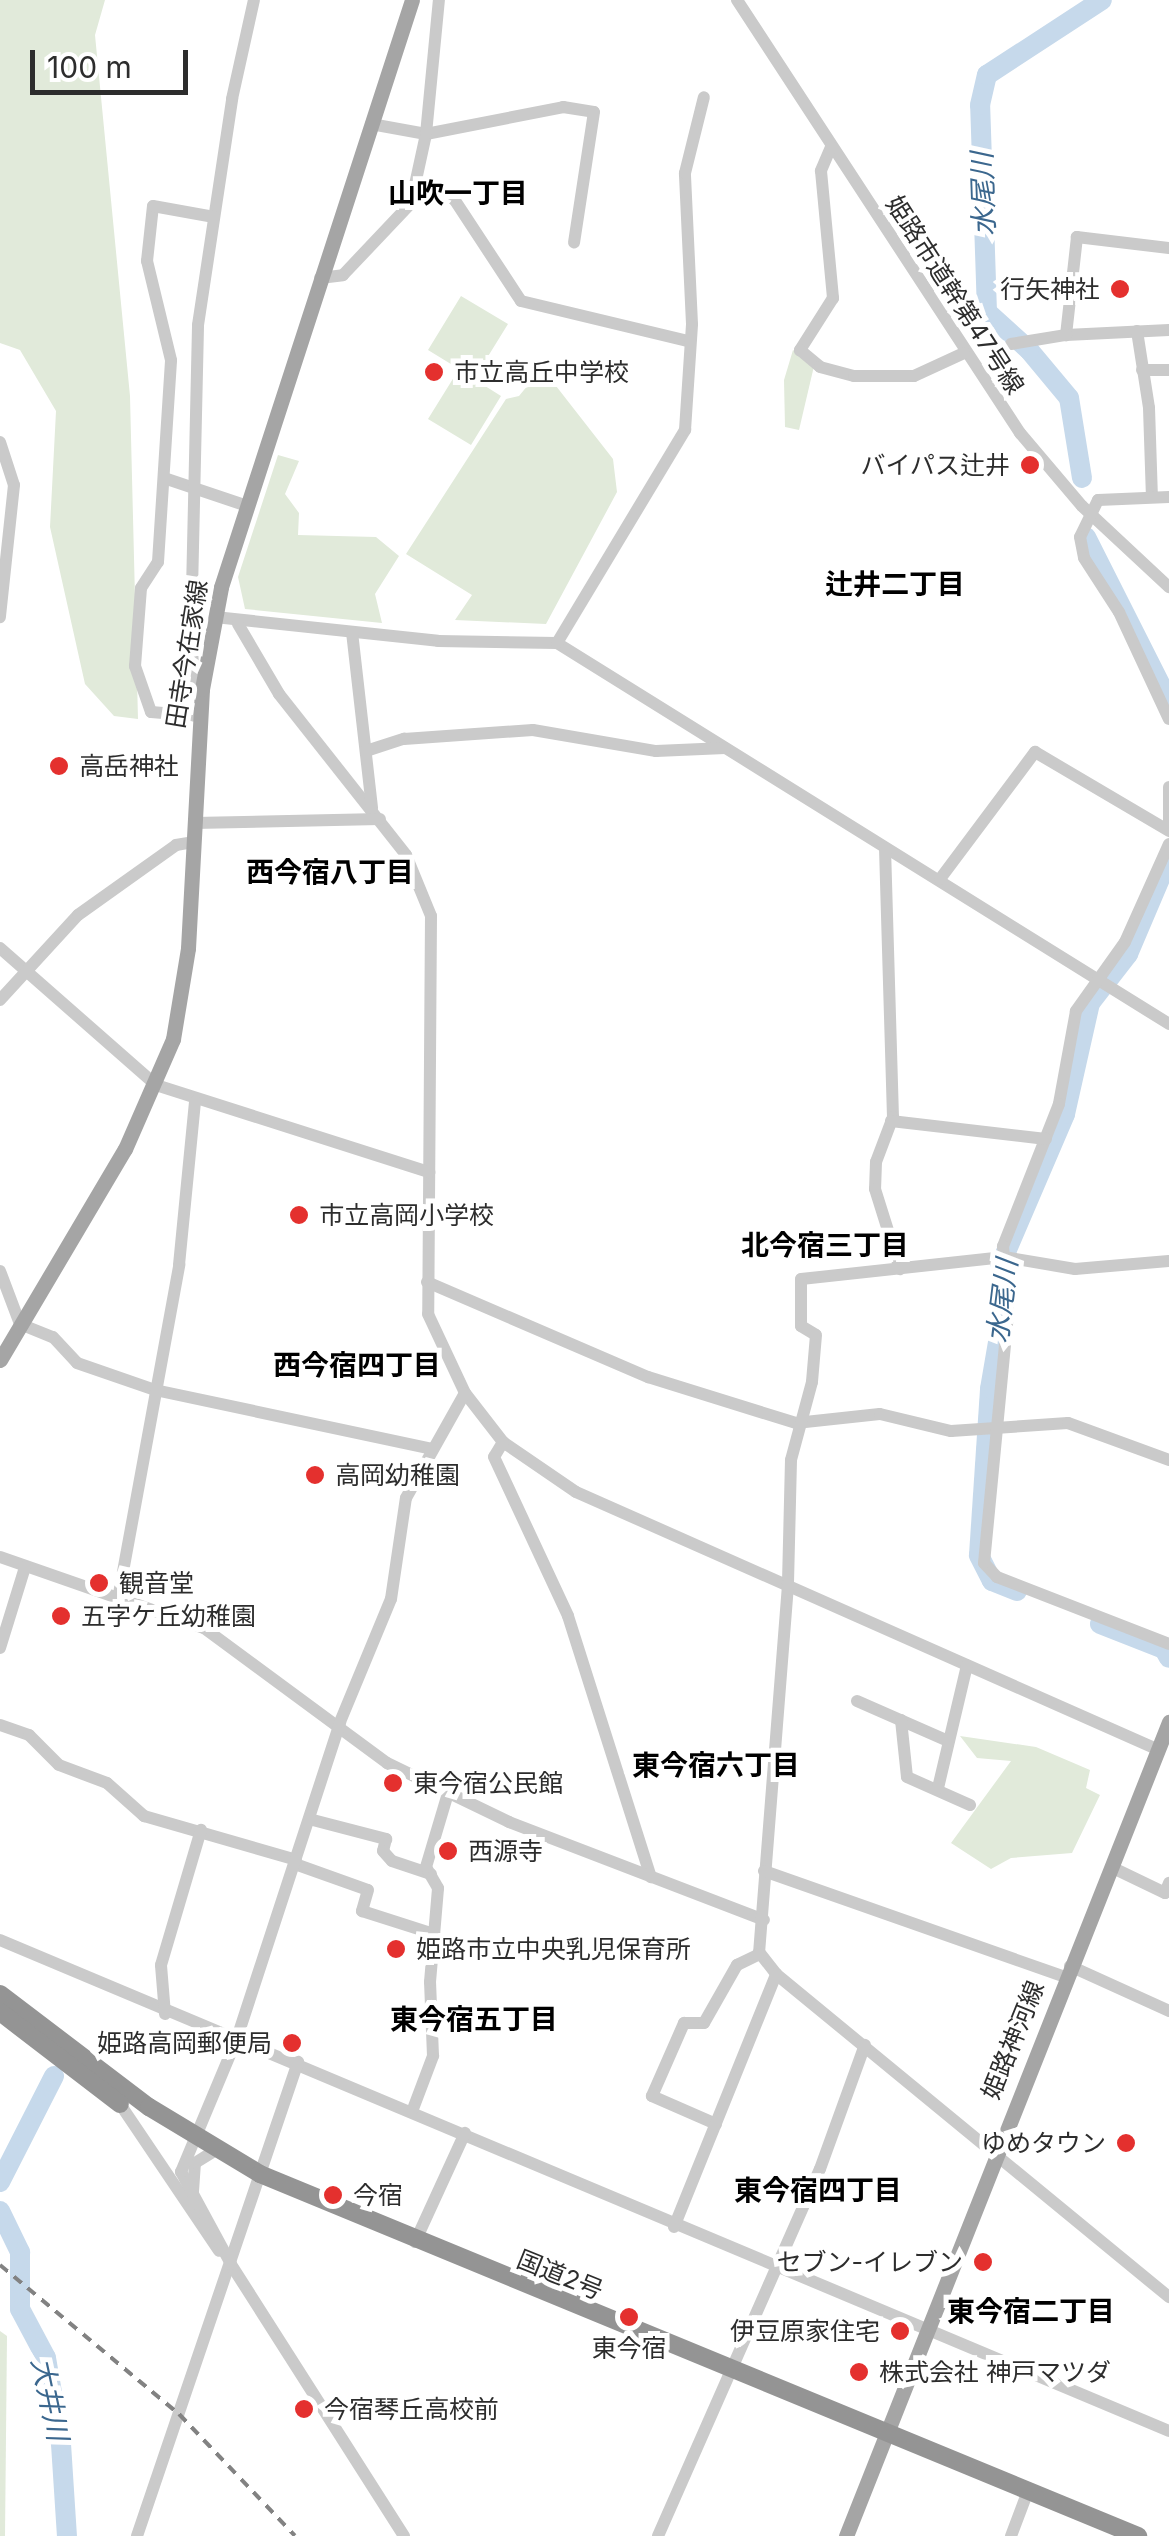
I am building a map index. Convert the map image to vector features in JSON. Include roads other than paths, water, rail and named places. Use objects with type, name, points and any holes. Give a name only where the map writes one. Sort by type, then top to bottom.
[{"type":"highway","name":"国道2号","points":[[0,1994],[195,2139],[260,2174],[415,2242],[1138,2536]]},
{"type":"highway","points":[[0,2012],[120,2104]]},
{"type":"main road","name":"田寺今在家線","points":[[0,1360],[126,1148],[156,1085],[184,979],[202,689],[215,616],[244,505],[412,0]]},
{"type":"main road","name":"姫路神河線","points":[[885,2434],[993,2152],[1169,1722]]},
{"type":"main road","points":[[846,2536],[885,2434]]},
{"type":"street","points":[[202,689],[194,681],[192,635],[200,495],[198,340],[214,216],[254,0]]},
{"type":"street","points":[[320,278],[343,276],[411,203],[426,134],[438,0]]},
{"type":"street","name":"姫路市道幹第47号線","points":[[737,0],[964,353],[1088,513],[1168,588]]},
{"type":"street","points":[[558,643],[684,430],[688,341],[685,173],[704,97]]},
{"type":"street","points":[[370,124],[426,134],[563,106],[594,112],[574,242]]},
{"type":"street","points":[[830,147],[821,172],[833,298],[800,350],[820,367],[854,376],[914,376],[964,353]]},
{"type":"street","points":[[417,185],[454,200],[520,301],[688,341]]},
{"type":"street","points":[[200,716],[152,712],[135,666],[141,588],[158,562],[171,360],[147,261],[153,206],[214,216]]},
{"type":"street","points":[[1066,335],[1077,236],[1169,248]]},
{"type":"street","points":[[1014,341],[1169,330]]},
{"type":"street","points":[[1137,331],[1152,496]]},
{"type":"street","points":[[1142,370],[1169,370]]},
{"type":"street","points":[[0,442],[14,486],[0,618]]},
{"type":"street","points":[[164,478],[200,495],[244,505]]},
{"type":"street","points":[[1169,497],[1104,499],[1088,513],[1080,528],[1084,558],[1120,612],[1169,719]]},
{"type":"street","points":[[215,616],[238,624],[558,643],[1169,1024]]},
{"type":"street","points":[[238,624],[279,694],[406,855],[431,916],[428,1314],[465,1393],[503,1442],[576,1492],[1158,1750]]},
{"type":"street","points":[[352,632],[376,814]]},
{"type":"street","points":[[366,751],[404,738],[533,730],[656,751],[725,748]]},
{"type":"street","points":[[940,879],[1034,752],[1169,830]]},
{"type":"street","points":[[1169,787],[1169,830]]},
{"type":"street","points":[[194,823],[376,814]]},
{"type":"street","points":[[0,1000],[22,970],[78,915],[176,844],[194,842]]},
{"type":"street","points":[[1169,844],[1125,942],[1076,1011],[1046,1140],[1006,1234],[1008,1314],[988,1428],[984,1562],[996,1578],[1169,1644]]},
{"type":"street","points":[[885,848],[892,1121],[876,1162],[875,1190],[900,1269]]},
{"type":"street","points":[[0,948],[156,1085],[195,1102],[429,1172]]},
{"type":"street","points":[[118,1599],[180,1265],[195,1102]]},
{"type":"street","points":[[892,1121],[1046,1140]]},
{"type":"street","points":[[1169,1262],[1075,1270],[1004,1257],[801,1279],[801,1326],[816,1336],[812,1382],[796,1423],[788,1586],[760,1954],[776,1974],[1169,2297]]},
{"type":"street","points":[[0,1272],[20,1324],[53,1337],[78,1362],[155,1390],[432,1449]]},
{"type":"street","points":[[428,1282],[648,1377],[796,1423],[880,1414],[951,1432],[1068,1423],[1169,1460]]},
{"type":"street","points":[[231,2264],[181,2172],[237,2038],[340,1722],[390,1599],[406,1498],[465,1393]]},
{"type":"street","points":[[503,1442],[494,1457],[568,1616],[651,1877]]},
{"type":"street","points":[[0,1557],[204,1628],[340,1722],[387,1763],[448,1794],[764,1920]]},
{"type":"street","points":[[0,1648],[26,1567]]},
{"type":"street","points":[[938,1788],[946,1740],[967,1665]]},
{"type":"street","points":[[857,1700],[946,1740]]},
{"type":"street","points":[[901,1720],[907,1777],[970,1806]]},
{"type":"street","points":[[0,1725],[29,1734],[59,1766],[107,1783],[144,1816],[202,1830],[368,1890],[362,1910],[434,1934]]},
{"type":"street","points":[[413,2109],[433,2056],[438,1888],[426,1866],[448,1794]]},
{"type":"street","points":[[309,1819],[386,1838],[383,1851],[392,1861],[431,1874]]},
{"type":"street","points":[[165,2014],[161,1965],[202,1830]]},
{"type":"street","points":[[1112,1867],[1168,1890]]},
{"type":"street","points":[[764,1871],[1068,1972],[1169,2011]]},
{"type":"street","points":[[0,1940],[165,2014],[237,2038],[413,2109],[674,2227],[776,2263],[926,2325],[1169,2432]]},
{"type":"street","points":[[716,2124],[652,2096],[684,2023],[704,2023],[737,1966],[760,1954]]},
{"type":"street","points":[[674,2227],[776,1974]]},
{"type":"street","points":[[658,2536],[820,2169],[865,2045]]},
{"type":"street","points":[[137,2536],[298,2062]]},
{"type":"street","points":[[120,2104],[231,2264],[404,2536]]},
{"type":"street","points":[[415,2242],[465,2133]]},
{"type":"street","points":[[197,2203],[192,2170],[214,2151]]},
{"type":"street","points":[[1011,2536],[1028,2491]]},
{"type":"waterway","name":"水尾川","points":[[1082,478],[1069,398],[1029,350],[987,312],[980,105],[987,75],[1102,0]]},
{"type":"waterway","name":"水尾川","points":[[1086,537],[1169,701]]},
{"type":"waterway","name":"水尾川","points":[[1017,1591],[992,1581],[979,1555],[990,1389],[1003,1313],[1000,1266],[1065,1114],[1090,1003],[1128,954],[1168,860]]},
{"type":"waterway","name":"水尾川","points":[[1100,1624],[1164,1649],[1169,1658]]},
{"type":"waterway","name":"大井川","points":[[0,2182],[54,2076]]},
{"type":"waterway","name":"大井川","points":[[0,2211],[20,2252],[20,2309],[46,2358],[61,2444],[67,2536]]},
{"type":"railway","points":[[0,2265],[179,2414],[295,2536]]},
{"type":"place","name":"行矢神社","points":[[1120,289]]},
{"type":"place","name":"市立高丘中学校","points":[[434,372]]},
{"type":"place","name":"バイパス辻井","points":[[1030,465]]},
{"type":"place","name":"高岳神社","points":[[59,766]]},
{"type":"place","name":"市立高岡小学校","points":[[299,1215]]},
{"type":"place","name":"高岡幼稚園","points":[[315,1475]]},
{"type":"place","name":"観音堂","points":[[99,1583]]},
{"type":"place","name":"五字ケ丘幼稚園","points":[[61,1616]]},
{"type":"place","name":"東今宿公民館","points":[[393,1783]]},
{"type":"place","name":"西源寺","points":[[448,1851]]},
{"type":"place","name":"姫路市立中央乳児保育所","points":[[396,1949]]},
{"type":"place","name":"姫路高岡郵便局","points":[[292,2043]]},
{"type":"place","name":"ゆめタウン","points":[[1126,2143]]},
{"type":"place","name":"今宿","points":[[333,2195]]},
{"type":"place","name":"セブン-イレブン","points":[[983,2262]]},
{"type":"place","name":"東今宿","points":[[629,2317]]},
{"type":"place","name":"伊豆原家住宅","points":[[900,2331]]},
{"type":"place","name":"株式会社 神戸マツダ","points":[[859,2372]]},
{"type":"place","name":"今宿琴丘高校前","points":[[304,2409]]},
{"type":"district","name":"山吹一丁目","points":[[458,193]]},
{"type":"district","name":"辻井二丁目","points":[[895,584]]},
{"type":"district","name":"西今宿八丁目","points":[[330,872]]},
{"type":"district","name":"北今宿三丁目","points":[[825,1245]]},
{"type":"district","name":"西今宿四丁目","points":[[357,1365]]},
{"type":"district","name":"東今宿六丁目","points":[[716,1765]]},
{"type":"district","name":"東今宿五丁目","points":[[474,2019]]},
{"type":"district","name":"東今宿四丁目","points":[[818,2190]]},
{"type":"district","name":"東今宿二丁目","points":[[1031,2311]]}]
